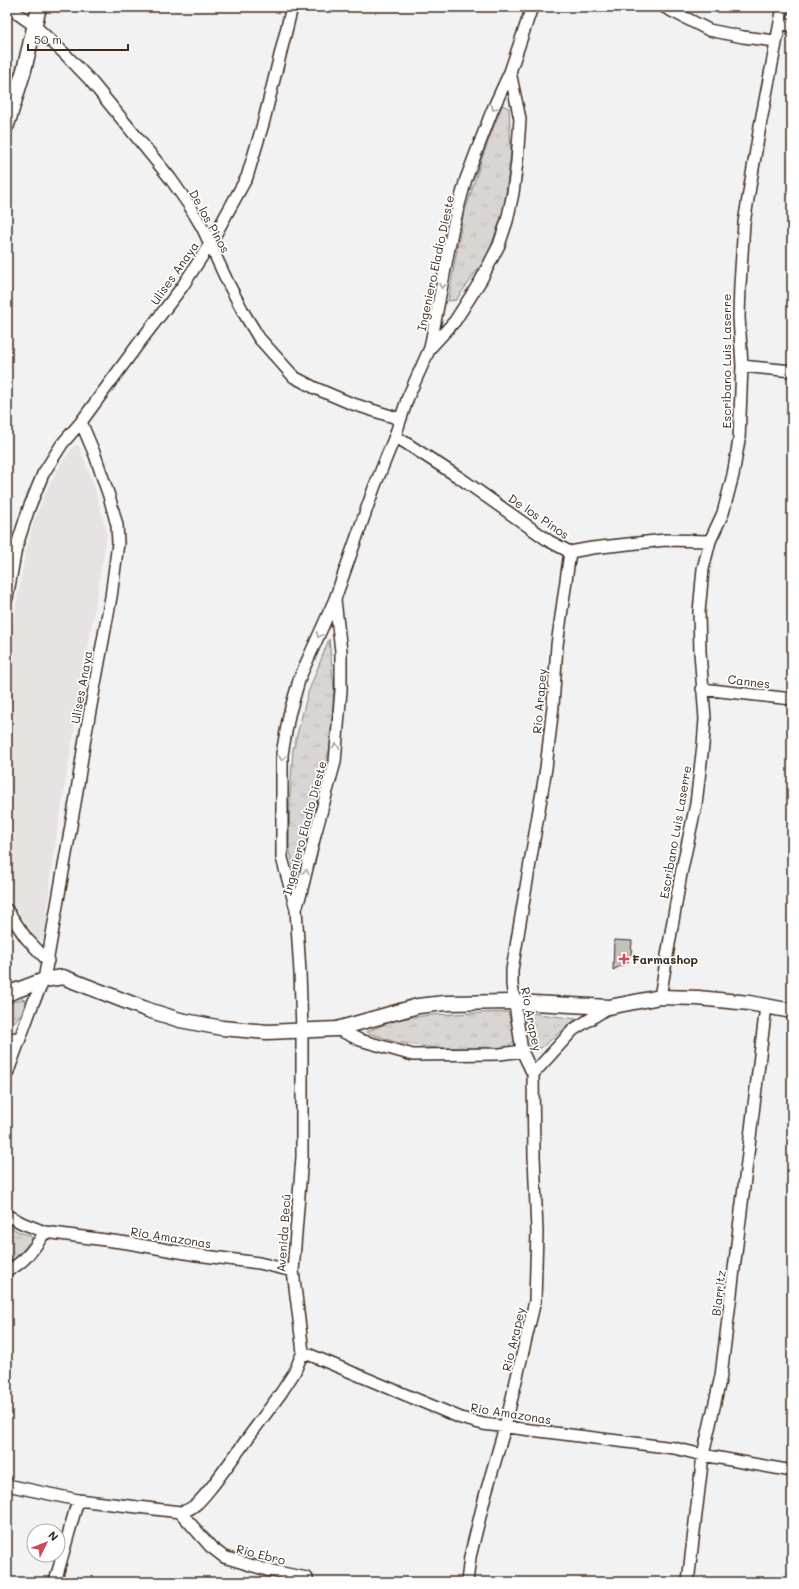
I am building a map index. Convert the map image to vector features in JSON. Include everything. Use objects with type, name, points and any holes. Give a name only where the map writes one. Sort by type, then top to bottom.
[{"type":"street","name":"De los Pinos","points":[[8,7],[35,26],[90,80],[170,178],[189,205],[210,244],[228,283],[259,338],[294,377],[350,403],[400,419]]},
{"type":"street","points":[[7,126],[24,70],[40,7]]},
{"type":"street","name":"Ulises Anaya","points":[[7,598],[16,548],[29,508],[43,474],[62,444],[182,287],[210,244],[247,177],[263,124],[292,7]]},
{"type":"street","name":"Ingeniero Eladio Dieste","points":[[296,910],[282,858],[282,754],[289,715],[300,677],[335,599],[408,397],[430,348],[453,227],[466,179],[492,111],[510,72],[532,7]]},
{"type":"street","points":[[664,7],[709,30],[743,37],[776,41]]},
{"type":"street","name":"Escribano Luis Laserre","points":[[660,997],[677,897],[696,804],[705,719],[702,689],[699,612],[703,569],[710,541],[723,514],[734,475],[739,440],[742,366],[740,298],[744,223],[760,126],[783,7]]},
{"type":"street","points":[[780,23],[792,26]]},
{"type":"street","name":"Ingeniero Eladio Dieste","points":[[430,348],[455,321],[481,280],[499,245],[507,221],[513,193],[517,162],[520,120],[510,72]]},
{"type":"street","points":[[742,366],[792,371]]},
{"type":"street","name":"Ulises Anaya","points":[[7,1074],[19,1038],[44,980],[48,961],[86,730],[111,597],[118,544],[117,525],[109,496],[95,455],[80,422]]},
{"type":"street","name":"De los Pinos","points":[[395,436],[460,478],[549,541],[570,552],[664,540],[710,541]]},
{"type":"street","name":"Río Arapey","points":[[467,1582],[470,1557],[483,1503],[505,1427],[535,1301],[538,1232],[534,1156],[533,1074],[522,1051],[514,1002],[512,970],[546,768],[553,706],[557,645],[570,552]]},
{"type":"street","name":"Ingeniero Eladio Dieste","points":[[296,910],[335,762],[341,690],[341,651],[335,599]]},
{"type":"street","name":"Cannes","points":[[702,689],[792,699]]},
{"type":"street","points":[[7,910],[26,938],[48,961]]},
{"type":"street","name":"Avenida Becú","points":[[180,1512],[191,1509],[207,1493],[281,1393],[294,1373],[302,1352],[293,1271],[302,1157],[302,1031],[296,910]]},
{"type":"street","points":[[7,994],[44,980],[63,977],[148,1010],[187,1021],[222,1028],[267,1032],[337,1029],[418,1006],[445,1003],[514,1002],[609,1007],[660,997],[698,998],[766,1006],[792,1011]]},
{"type":"street","name":"Biarritz","points":[[688,1582],[703,1455],[721,1376],[766,1006]]},
{"type":"street","points":[[533,1074],[573,1030],[609,1007]]},
{"type":"street","points":[[337,1029],[360,1040],[413,1055],[500,1054],[522,1051]]},
{"type":"street","points":[[7,1039],[19,1038]]},
{"type":"street","name":"Río Amazonas","points":[[7,1215],[45,1232],[259,1263],[293,1271]]},
{"type":"street","points":[[7,1271],[18,1265],[34,1250],[45,1232]]},
{"type":"street","name":"Río Amazonas","points":[[302,1352],[461,1418],[483,1424],[674,1448],[703,1455],[792,1471]]},
{"type":"street","points":[[7,1485],[78,1500],[180,1512]]},
{"type":"street","points":[[55,1582],[78,1500]]},
{"type":"street","name":"Río Ebro","points":[[180,1512],[210,1547],[224,1557],[267,1570],[307,1578]]},
{"type":"shaded area","points":[[75,445],[79,446],[95,489],[107,534],[51,869],[45,937],[38,942],[7,895],[7,656],[24,561],[34,521],[48,487],[62,462]]},
{"type":"green space","points":[[502,105],[509,108],[511,152],[504,209],[488,255],[456,300],[448,301],[462,221],[483,155]]},
{"type":"green space","points":[[329,639],[334,688],[330,747],[297,882],[289,847],[293,750],[308,693]]},
{"type":"green space","points":[[24,999],[25,1003],[22,1011],[17,1019],[7,1028],[7,1004]]},
{"type":"green space","points":[[508,1012],[516,1039],[507,1048],[434,1048],[395,1042],[366,1032],[395,1020],[428,1015]]},
{"type":"green space","points":[[524,1012],[576,1019],[541,1048],[530,1047]]},
{"type":"green space","points":[[7,1225],[17,1231],[31,1236],[32,1240],[15,1259],[7,1262]]},
{"type":"building","points":[[614,940],[632,941],[631,955],[628,962],[613,970]]},
{"type":"place","name":"Farmashop","points":[[624,959]]}]
